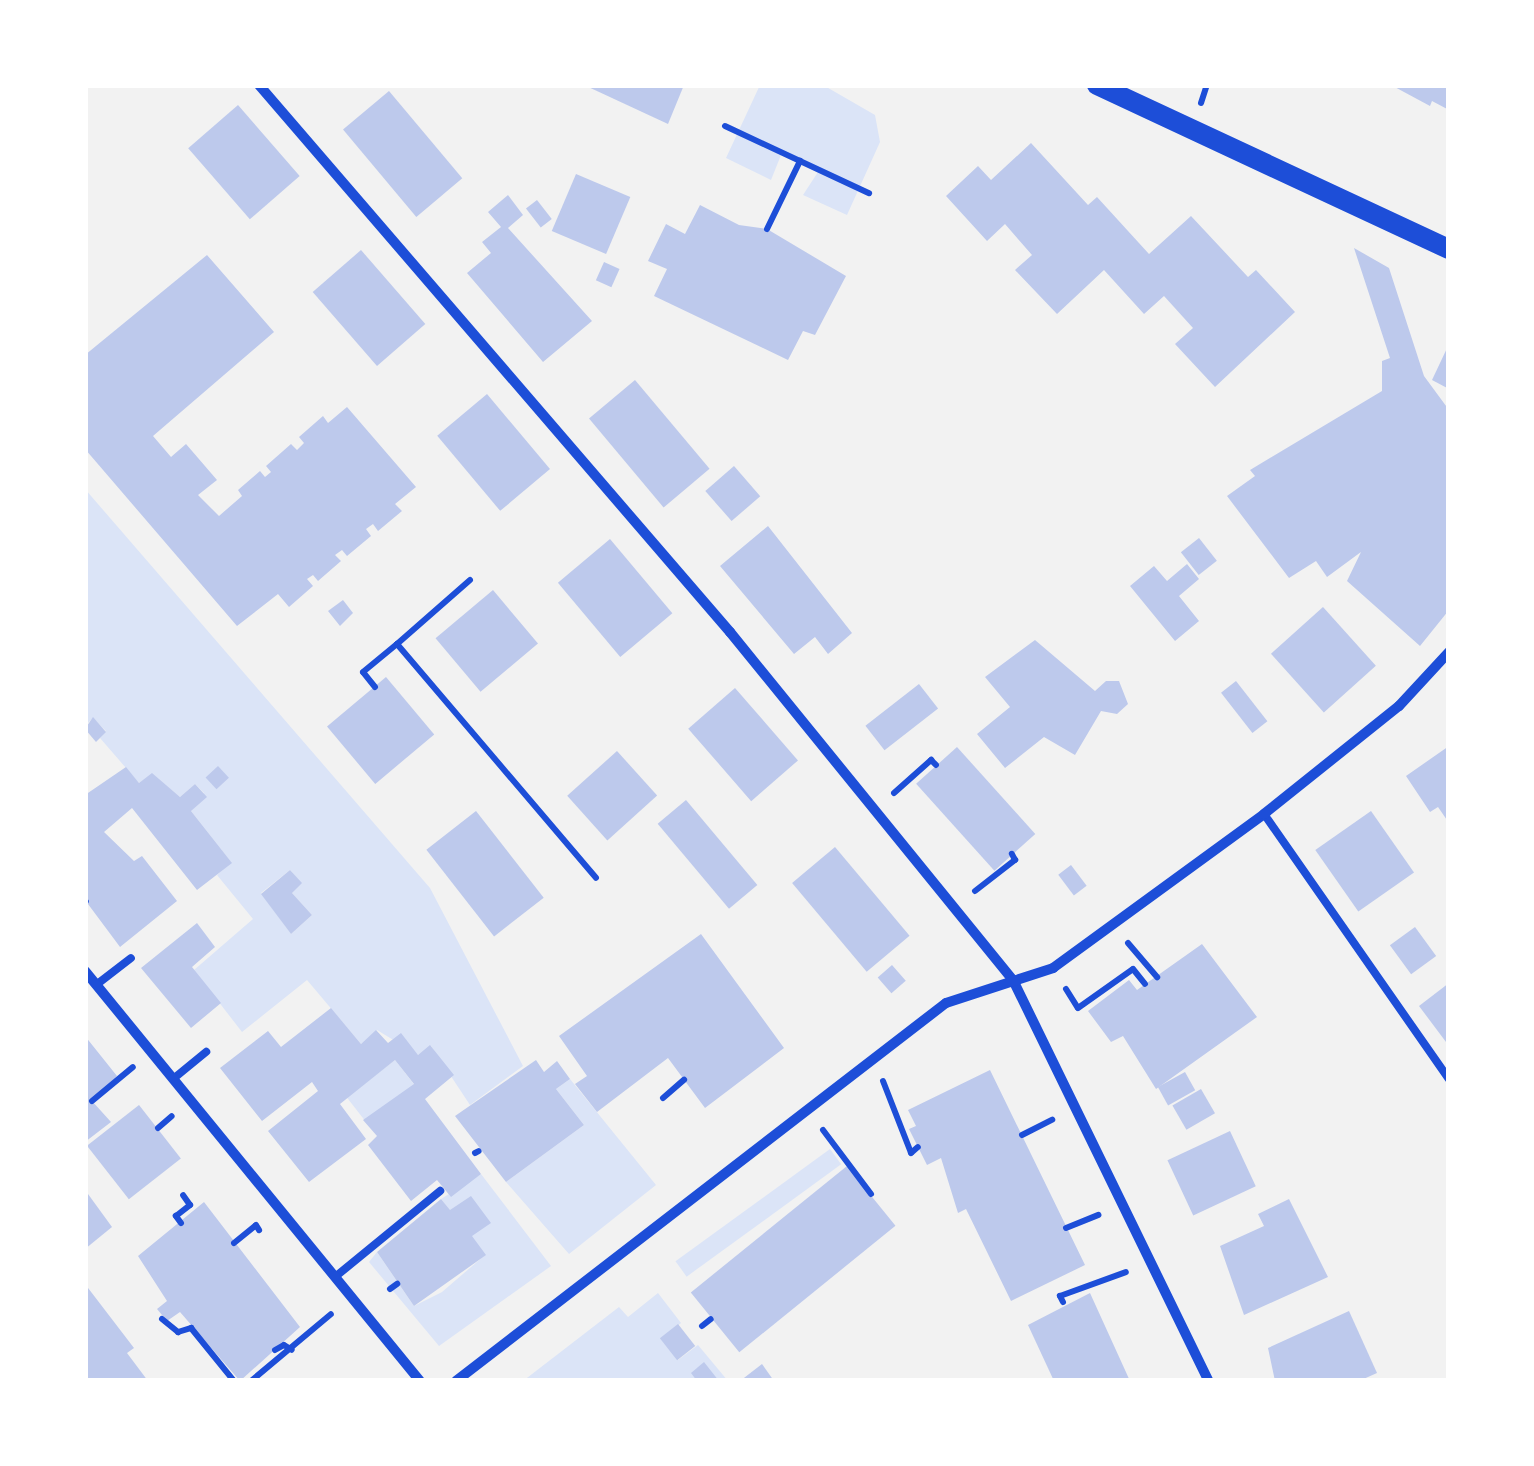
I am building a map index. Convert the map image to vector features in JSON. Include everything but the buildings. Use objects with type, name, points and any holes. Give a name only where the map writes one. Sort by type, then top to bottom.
[{"type":"main road","points":[[1098,85],[1449,249]]},
{"type":"street","points":[[259,85],[875,810],[1014,980],[1209,1381]]},
{"type":"street","points":[[456,1381],[946,1003],[1053,968],[1264,814],[1399,706],[1449,652]]},
{"type":"street","points":[[85,972],[420,1381]]},
{"type":"lane","points":[[1264,814],[1449,1080]]},
{"type":"lane","points":[[96,985],[131,958]]},
{"type":"lane","points":[[173,1079],[206,1052]]},
{"type":"lane","points":[[335,1277],[440,1190]]},
{"type":"path","points":[[725,126],[869,193]]},
{"type":"path","points":[[767,229],[800,160]]},
{"type":"path","points":[[375,687],[363,672],[470,580]]},
{"type":"path","points":[[397,644],[596,878]]},
{"type":"path","points":[[875,810],[930,760],[936,765]]},
{"type":"path","points":[[954,908],[1014,860],[1012,854]]},
{"type":"path","points":[[1113,924],[1156,976]]},
{"type":"path","points":[[1053,968],[1078,1008],[1133,969],[1145,984]]},
{"type":"path","points":[[92,1101],[151,1052]]},
{"type":"path","points":[[664,1098],[684,1080]]},
{"type":"path","points":[[890,1102],[911,1153],[918,1146]]},
{"type":"path","points":[[808,1112],[870,1194]]},
{"type":"path","points":[[158,1128],[168,1120]]},
{"type":"path","points":[[181,1223],[176,1216],[190,1205],[183,1195]]},
{"type":"path","points":[[234,1244],[244,1234]]},
{"type":"path","points":[[1064,1302],[1060,1296],[1150,1261]]},
{"type":"path","points":[[162,1319],[178,1332],[191,1328],[234,1381]]},
{"type":"path","points":[[702,1326],[711,1320]]},
{"type":"path","points":[[251,1381],[312,1330]]},
{"type":"path","points":[[275,1350],[284,1344],[292,1350]]},
{"type":"path","points":[[219,1381],[220,1365]]},
{"type":"shaded area","points":[[760,85],[823,85],[875,115],[880,142],[847,215],[803,195],[818,172],[781,155],[771,180],[726,158]]},
{"type":"shaded area","points":[[85,489],[430,888],[523,1066],[470,1105],[431,1046],[418,1055],[377,1030],[361,1044],[307,980],[242,1032],[194,970],[253,919],[217,875],[231,862],[191,811],[204,793],[195,784],[180,797],[152,774],[139,783],[100,738],[106,731],[93,718],[85,726]],"holes":[[[290,870],[301,883],[292,893],[312,915],[291,934],[261,893]]]},
{"type":"shaded area","points":[[395,1060],[414,1084],[366,1122],[347,1098]]},
{"type":"shaded area","points":[[570,1079],[656,1185],[569,1254],[506,1182],[584,1125],[556,1089]]},
{"type":"shaded area","points":[[830,1149],[841,1164],[687,1277],[675,1261]]},
{"type":"shaded area","points":[[481,1174],[551,1266],[439,1346],[369,1262],[377,1252],[414,1306],[442,1292],[485,1255],[441,1199]]},
{"type":"shaded area","points":[[658,1293],[681,1323],[661,1339],[678,1360],[698,1345],[728,1381],[523,1381],[619,1307],[628,1317]]}]
